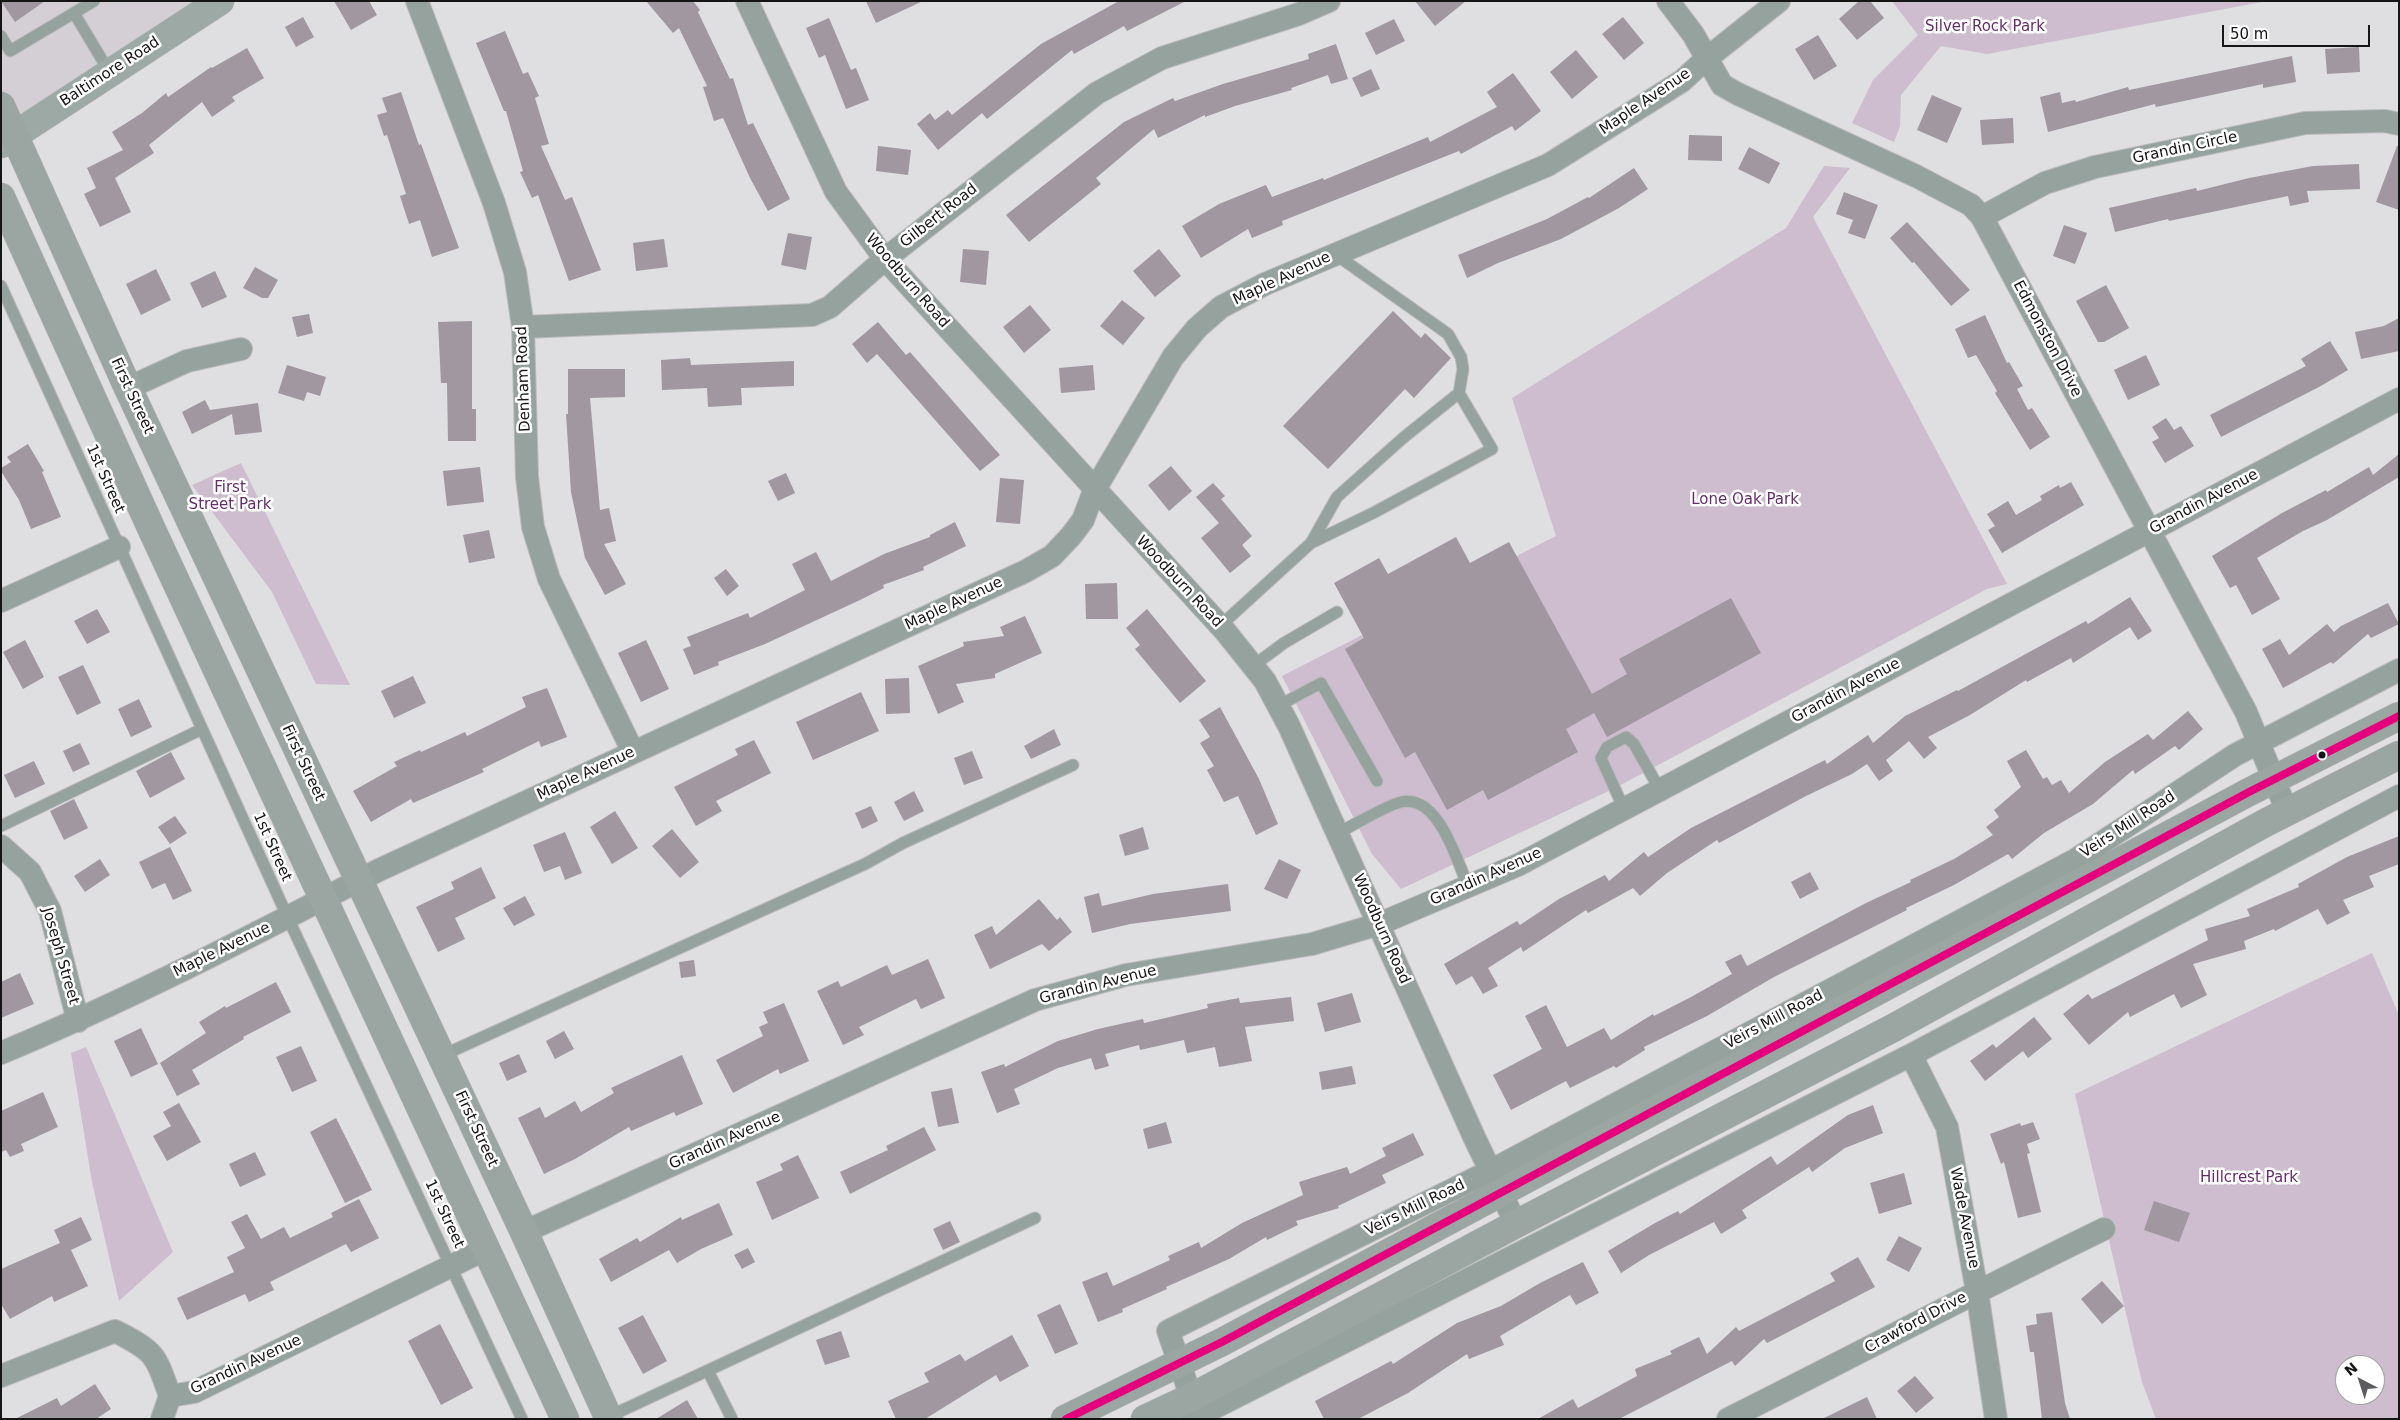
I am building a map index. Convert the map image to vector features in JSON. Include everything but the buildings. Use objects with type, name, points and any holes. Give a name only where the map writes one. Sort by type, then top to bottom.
[{"type":"main road","name":"First Street","points":[[1,106],[8,139],[128,388],[524,1232],[608,1418]]},
{"type":"main road","points":[[1,197],[152,530],[565,1419]]},
{"type":"main road","name":"Veirs Mill Road","points":[[1064,1419],[1179,1365],[1496,1182],[2273,779],[2399,716]]},
{"type":"main road","points":[[1146,1419],[1195,1413],[1516,1224],[1893,1028],[2286,811],[2399,755]]},
{"type":"street","name":"Baltimore Road","points":[[8,139],[220,1]]},
{"type":"street","name":"Denham Road","points":[[417,1],[494,203],[515,272],[523,327],[527,477],[533,527],[549,579],[633,752]]},
{"type":"street","name":"Gilbert Road","points":[[523,327],[812,315],[830,307],[885,259],[1097,93],[1162,58],[1299,14],[1329,1]]},
{"type":"street","name":"Edmonston Drive","points":[[1668,1],[1693,34],[1722,85],[1916,176],[1971,205],[1982,217],[2246,712],[2286,811]]},
{"type":"street","name":"Maple Avenue","points":[[1,1052],[78,1021],[359,881],[1052,556],[1083,520],[1094,491],[1174,357],[1197,328],[1221,307],[1265,284],[1548,166],[1682,81],[1706,59],[1780,1]]},
{"type":"street","name":"Woodburn Road","points":[[753,3],[836,192],[885,259],[1094,491],[1220,626],[1265,681],[1338,833],[1516,1224]]},
{"type":"street","name":"Grandin Circle","points":[[1982,217],[2045,183],[2095,167],[2305,123],[2385,120],[2399,124]]},
{"type":"street","points":[[128,388],[187,360],[241,349]]},
{"type":"street","name":"Grandin Avenue","points":[[524,1232],[1035,1000],[1126,975],[1312,944],[1379,924],[1518,865],[2399,399]]},
{"type":"street","points":[[1,601],[119,547]]},
{"type":"street","name":"Veirs Mill Road","points":[[1496,1182],[2075,860],[2258,743],[2399,670]]},
{"type":"street","points":[[1179,1365],[1195,1413],[1911,1055],[2399,796]]},
{"type":"street","name":"Joseph Street","points":[[1,846],[30,872],[50,911],[78,1021]]},
{"type":"street","name":"Wade Avenue","points":[[1911,1055],[1947,1127],[1977,1290],[1996,1419]]},
{"type":"street","name":"Crawford Drive","points":[[1728,1419],[1864,1351],[1977,1290],[2104,1229]]},
{"type":"street","name":"Grandin Avenue","points":[[1,1376],[115,1330],[144,1346],[157,1360],[170,1396],[194,1392],[486,1249]]},
{"type":"street","points":[[162,1419],[170,1396]]},
{"type":"lane","points":[[1,36],[10,51],[94,1]]},
{"type":"lane","points":[[74,13],[110,73]]},
{"type":"lane","points":[[1220,626],[1311,543],[1373,513],[1492,449],[1460,393],[1463,369],[1461,357],[1448,334],[1335,254]]},
{"type":"lane","name":"1st Street","points":[[1,286],[288,918],[522,1419]]},
{"type":"lane","points":[[1311,543],[1337,497],[1403,438],[1460,393]]},
{"type":"lane","points":[[1252,666],[1284,643],[1338,612]]},
{"type":"lane","points":[[1278,706],[1321,683],[1377,781]]},
{"type":"lane","points":[[1,826],[202,729]]},
{"type":"lane","points":[[1624,809],[1601,758],[1607,747],[1626,737],[1634,744],[1660,790]]},
{"type":"lane","points":[[441,1056],[865,864],[903,843],[1073,765]]},
{"type":"lane","points":[[1338,833],[1402,802],[1422,804],[1440,822],[1468,886]]},
{"type":"lane","points":[[608,1418],[1035,1218]]},
{"type":"lane","points":[[708,1371],[732,1419]]},
{"type":"shaded area","points":[[1,1],[220,1],[14,134],[1,106]]},
{"type":"green space","name":"Silver Rock Park","points":[[1892,1],[2267,1],[1987,54],[1941,46],[1901,95],[1900,126],[1894,142],[1852,123],[1873,80],[1918,35]]},
{"type":"green space","name":"Lone Oak Park","points":[[1824,166],[1850,168],[1813,217],[2007,584],[1987,589],[1617,787],[1401,889],[1372,854],[1282,676],[1556,536],[1512,398],[1786,228]]},
{"type":"green space","name":"First Street Park","points":[[241,463],[350,685],[316,684],[272,592],[192,485]]},
{"type":"green space","name":"Hillcrest Park","points":[[2372,953],[2399,1015],[2399,1419],[2156,1419],[2142,1382],[2075,1094]]},
{"type":"green space","points":[[86,1047],[173,1252],[119,1301],[92,1182],[71,1053]]},
{"type":"transit line","points":[[1066,1419],[1222,1342],[2249,792],[2399,716]]}]
